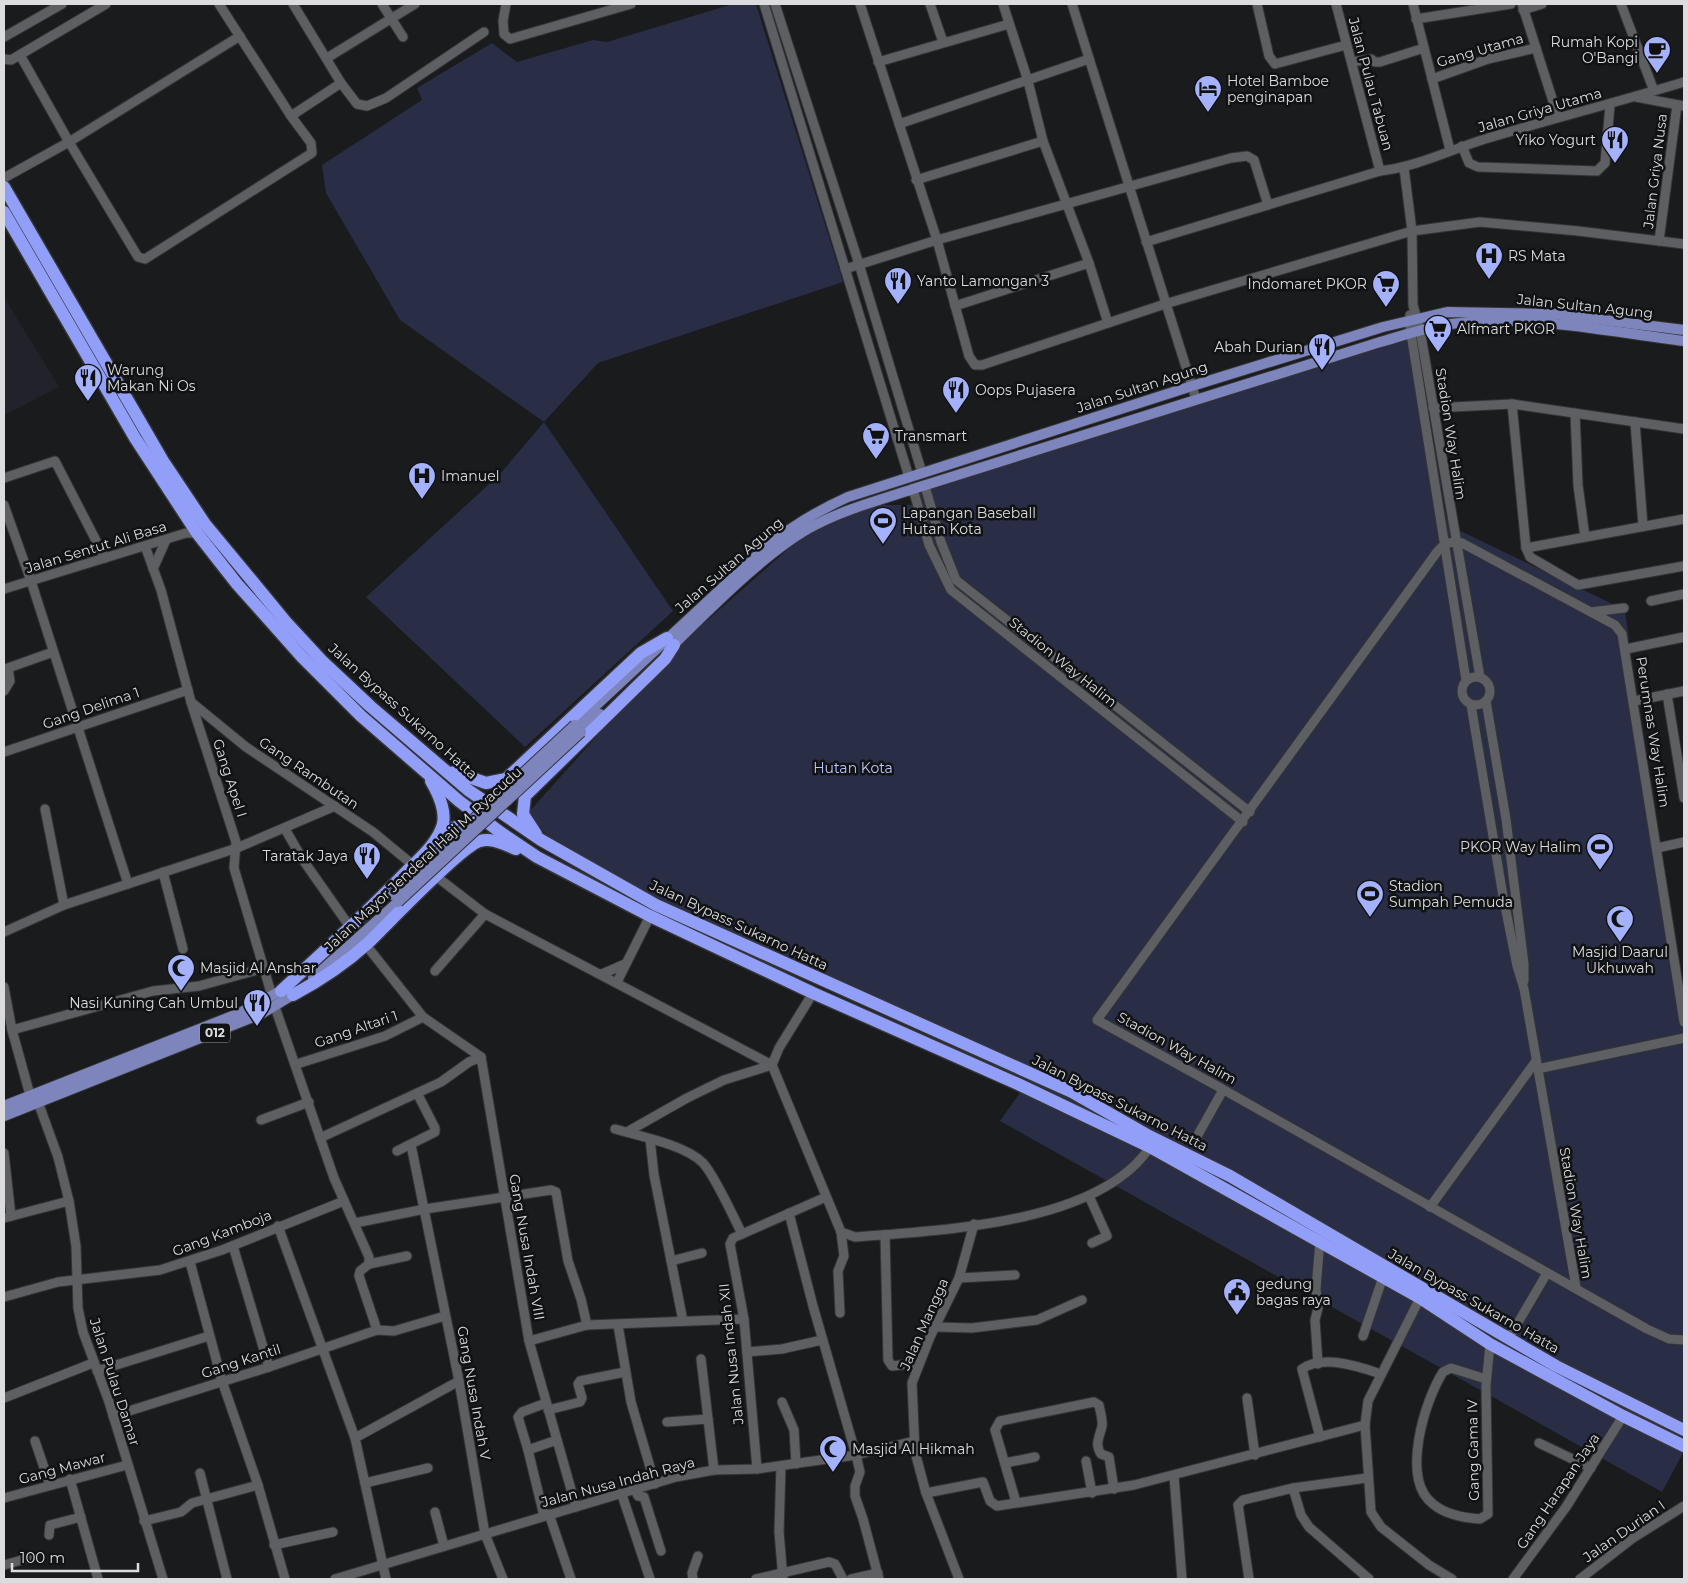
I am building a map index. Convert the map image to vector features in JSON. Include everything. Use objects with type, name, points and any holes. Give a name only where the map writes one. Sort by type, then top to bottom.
[{"type":"highway","name":"Jalan Bypass Sukarno Hatta","points":[[4,187],[37,256],[135,438],[197,533],[237,584],[302,657],[361,716],[487,823],[537,857],[650,916],[1018,1084],[1150,1147],[1383,1276],[1490,1344],[1623,1416],[1684,1446]]},
{"type":"highway","name":"Jalan Bypass Sukarno Hatta","points":[[4,212],[37,256]]},
{"type":"highway","name":"Jalan Bypass Sukarno Hatta","points":[[53,284],[163,461],[211,531],[263,595],[323,662],[441,766],[502,815],[541,840],[656,905],[1072,1092],[1149,1136],[1230,1176],[1556,1366],[1684,1430]]},
{"type":"highway","points":[[670,642],[665,659],[525,796],[513,805],[504,802],[500,791],[506,779],[641,653],[670,642]]},
{"type":"highway","points":[[441,766],[479,782],[492,783],[506,779]]},
{"type":"highway","points":[[423,770],[438,793],[444,817],[439,834],[426,851]]},
{"type":"highway","points":[[525,796],[523,814],[541,840]]},
{"type":"highway","points":[[282,994],[450,829],[460,826],[468,828],[472,834],[469,847]]},
{"type":"highway","points":[[282,994],[314,984],[366,945],[476,842],[487,840],[537,857]]},
{"type":"highway","points":[[774,974],[781,962]]},
{"type":"main road","name":"Jalan Sultan Agung","points":[[578,729],[670,642],[744,566],[786,531],[817,511],[848,497],[1192,386],[1413,320],[1447,312],[1556,314],[1684,330]]},
{"type":"main road","name":"Jalan Sultan Agung","points":[[670,642],[752,572],[814,525],[855,508],[912,489],[1415,332],[1452,324],[1532,322],[1684,341]]},
{"type":"main road","name":"Jalan Mayor Jenderal Haji M. Ryacudu","points":[[4,1116],[34,1099],[282,994],[395,899],[578,729]]},
{"type":"main road","name":"Jalan Mayor Jenderal Haji M. Ryacudu","points":[[4,1106],[34,1099],[230,1027],[275,1007],[282,994]]},
{"type":"street","points":[[4,37],[62,4]]},
{"type":"street","points":[[4,60],[11,60],[106,4]]},
{"type":"street","points":[[20,55],[69,142],[138,257],[145,259],[312,153],[311,143],[291,116],[218,4]]},
{"type":"street","points":[[294,4],[341,82],[357,104],[374,104],[386,98],[484,32]]},
{"type":"street","points":[[382,4],[403,37]]},
{"type":"street","points":[[327,58],[415,4]]},
{"type":"street","points":[[506,4],[503,27],[504,34],[510,39],[631,4]]},
{"type":"street","points":[[764,4],[909,477]]},
{"type":"street","points":[[775,4],[922,473]]},
{"type":"street","points":[[860,4],[900,124],[916,180],[938,240],[970,356],[976,365],[982,365],[1165,304],[1412,231],[1480,222],[1578,231],[1684,244]]},
{"type":"street","points":[[930,4],[943,42]]},
{"type":"street","points":[[1003,4],[1028,82],[1043,141],[1089,263],[1108,323]]},
{"type":"street","points":[[1072,4],[1196,399]]},
{"type":"street","points":[[1257,4],[1271,62],[1275,64],[1346,45]]},
{"type":"street","name":"Jalan Pulau Tabuan","points":[[1336,4],[1380,171]]},
{"type":"street","points":[[1413,4],[1450,150]]},
{"type":"street","points":[[1416,19],[1511,4]]},
{"type":"street","points":[[1542,4],[1522,7],[1558,117]]},
{"type":"street","points":[[1621,4],[1654,91]]},
{"type":"street","points":[[878,62],[1009,24]]},
{"type":"street","points":[[4,178],[69,142],[240,36]]},
{"type":"street","points":[[1352,62],[1371,59],[1375,62],[1424,48]]},
{"type":"street","name":"Gang Utama","points":[[1432,79],[1488,59],[1536,48]]},
{"type":"street","points":[[900,124],[1089,60]]},
{"type":"street","points":[[291,116],[341,82]]},
{"type":"street","name":"Jalan Griya Utama","points":[[1146,242],[1380,171],[1404,168],[1462,146],[1558,117],[1610,105],[1684,82]]},
{"type":"street","points":[[1634,97],[1681,105]]},
{"type":"street","points":[[1462,146],[1468,163],[1478,167],[1597,171],[1605,163],[1610,105]]},
{"type":"street","name":"Jalan Griya Nusa","points":[[1659,241],[1681,105]]},
{"type":"street","points":[[916,180],[1043,141]]},
{"type":"street","points":[[845,269],[1065,203],[1230,158],[1247,156],[1254,160],[1259,170],[1268,205]]},
{"type":"street","points":[[1404,168],[1412,231],[1413,320],[1415,332]]},
{"type":"street","points":[[955,306],[1089,263]]},
{"type":"street","name":"Stadion Way Halim","points":[[1415,332],[1433,408],[1480,677]]},
{"type":"street","name":"Stadion Way Halim","points":[[1415,332],[1444,544],[1466,680]]},
{"type":"street","points":[[1433,408],[1512,404],[1684,429]]},
{"type":"street","points":[[1512,404],[1526,548],[1530,557],[1578,585],[1684,566]]},
{"type":"street","points":[[1575,413],[1578,485],[1585,537]]},
{"type":"street","points":[[1635,422],[1643,526]]},
{"type":"street","points":[[4,478],[55,461],[105,558]]},
{"type":"street","name":"Stadion Way Halim","points":[[924,486],[941,542],[956,580],[1250,812]]},
{"type":"street","name":"Stadion Way Halim","points":[[912,489],[929,545],[951,590],[1243,822]]},
{"type":"street","points":[[4,505],[31,581],[76,727],[128,884]]},
{"type":"street","points":[[1526,548],[1684,519]]},
{"type":"street","name":"Jalan Sentut Ali Basa","points":[[4,590],[186,533],[197,533]]},
{"type":"street","points":[[153,569],[166,540]]},
{"type":"street","points":[[1444,544],[1462,543],[1616,626],[1622,634],[1626,649]]},
{"type":"street","name":"Stadion Way Halim","points":[[1444,544],[1097,1020],[1546,1273],[1576,1287]]},
{"type":"street","name":"Gang Apel I","points":[[145,546],[237,848],[234,854],[234,868],[264,968],[282,994]]},
{"type":"street","points":[[1651,601],[1684,594]]},
{"type":"street","points":[[1591,612],[1624,608]]},
{"type":"street","name":"Perumnas Way Halim","points":[[1684,637],[1626,649],[1684,1022]]},
{"type":"street","points":[[4,690],[10,681],[8,668],[53,652]]},
{"type":"street","points":[[1480,677],[1490,687],[1489,697],[1486,701],[1482,704],[1471,704],[1462,694],[1463,684],[1466,680],[1480,677]]},
{"type":"street","name":"Gang Delima 1","points":[[4,752],[188,690]]},
{"type":"street","points":[[1634,701],[1684,691]]},
{"type":"street","points":[[1667,694],[1684,798]]},
{"type":"street","name":"Stadion Way Halim","points":[[1486,701],[1515,894],[1524,964],[1524,989]]},
{"type":"street","name":"Gang Rambutan","points":[[191,702],[246,746],[372,832],[413,865]]},
{"type":"street","name":"Stadion Way Halim","points":[[1471,704],[1503,896],[1517,966],[1524,989],[1576,1287]]},
{"type":"street","points":[[4,932],[64,905],[237,848],[335,806]]},
{"type":"street","points":[[45,808],[64,905]]},
{"type":"street","points":[[285,829],[303,860],[350,927]]},
{"type":"street","points":[[1657,848],[1684,842]]},
{"type":"street","points":[[1496,852],[1509,849]]},
{"type":"street","points":[[163,872],[183,949]]},
{"type":"street","points":[[437,877],[485,914],[550,950],[602,974],[772,1065],[841,1232],[844,1256],[838,1271],[840,1313]]},
{"type":"street","points":[[1503,896],[1515,894]]},
{"type":"street","points":[[434,971],[485,914]]},
{"type":"street","points":[[617,982],[650,916]]},
{"type":"street","points":[[366,945],[423,1017],[481,1057]]},
{"type":"street","points":[[1674,958],[1684,957]]},
{"type":"street","points":[[602,974],[625,964]]},
{"type":"street","points":[[12,1030],[153,991],[198,986],[264,968]]},
{"type":"street","name":"Jalan Pulau Damar","points":[[4,987],[12,1030],[34,1099],[58,1156],[69,1201],[76,1246],[80,1316],[163,1579]]},
{"type":"street","points":[[772,1065],[779,1048],[813,992]]},
{"type":"street","points":[[275,1007],[297,1064],[320,1138],[369,1264]]},
{"type":"street","name":"Gang Altari 1","points":[[297,1064],[386,1036],[423,1017]]},
{"type":"street","points":[[1430,1207],[1536,1065],[1684,1038]]},
{"type":"street","points":[[320,1138],[441,1082],[469,1062],[481,1057]]},
{"type":"street","name":"Gang Nusa Indah VIII","points":[[481,1057],[529,1341],[576,1507]]},
{"type":"street","points":[[627,1132],[687,1098],[724,1080],[772,1065]]},
{"type":"street","points":[[1194,1140],[1223,1090]]},
{"type":"street","points":[[397,1151],[434,1134],[435,1130],[417,1093]]},
{"type":"street","points":[[261,1120],[309,1102]]},
{"type":"street","points":[[615,1129],[684,1151],[704,1164],[742,1234],[826,1198]]},
{"type":"street","points":[[650,1139],[654,1174],[683,1321]]},
{"type":"street","name":"Gang Nusa Indah V","points":[[411,1145],[459,1381],[485,1534],[503,1579]]},
{"type":"street","points":[[841,1232],[855,1237],[935,1231],[1045,1212],[1089,1196],[1126,1173],[1137,1164],[1150,1147]]},
{"type":"street","points":[[4,1153],[8,1217],[69,1201]]},
{"type":"street","points":[[354,1223],[424,1209],[551,1190],[556,1192],[568,1261],[581,1298],[587,1325]]},
{"type":"street","points":[[1089,1196],[1107,1234],[1106,1238],[1092,1243]]},
{"type":"street","name":"Gang Kamboja","points":[[4,1296],[77,1279],[133,1274],[190,1262],[344,1201]]},
{"type":"street","points":[[790,1213],[822,1340],[856,1455],[860,1472],[854,1496],[863,1519],[878,1576],[851,1579]]},
{"type":"street","name":"Jalan Mangga","points":[[959,1579],[926,1493],[914,1441],[912,1383],[918,1363],[959,1278],[974,1224]]},
{"type":"street","points":[[278,1226],[355,1438],[381,1564],[386,1579]]},
{"type":"street","name":"Jalan Nusa Indah XII","points":[[742,1234],[733,1238],[730,1244],[744,1319],[756,1469]]},
{"type":"street","points":[[885,1235],[888,1360],[892,1366],[918,1363]]},
{"type":"street","points":[[1318,1364],[1315,1320],[1318,1308],[1320,1240]]},
{"type":"street","points":[[233,1246],[268,1367]]},
{"type":"street","points":[[671,1261],[702,1253]]},
{"type":"street","points":[[376,1330],[359,1276],[360,1271],[369,1264],[407,1256]]},
{"type":"street","points":[[190,1262],[222,1381],[258,1485],[285,1579]]},
{"type":"street","points":[[1509,1338],[1546,1273]]},
{"type":"street","points":[[959,1278],[1015,1274]]},
{"type":"street","points":[[1363,1336],[1383,1276]]},
{"type":"street","points":[[1576,1287],[1657,1335],[1669,1339],[1684,1340]]},
{"type":"street","points":[[1420,1298],[1397,1348],[1381,1374],[1368,1401],[1365,1425],[1367,1478],[1371,1512],[1375,1520],[1406,1548],[1452,1579]]},
{"type":"street","points":[[936,1327],[972,1328],[1037,1320],[1082,1300]]},
{"type":"street","name":"Gang Kantil","points":[[113,1416],[268,1367],[376,1330],[394,1331],[446,1316]]},
{"type":"street","points":[[529,1341],[587,1325],[744,1319]]},
{"type":"street","points":[[618,1325],[625,1372],[655,1484]]},
{"type":"street","points":[[4,1398],[95,1367],[209,1336]]},
{"type":"street","points":[[747,1352],[789,1348],[822,1340]]},
{"type":"street","name":"Gang Gama IV","points":[[1486,1379],[1451,1368],[1443,1372],[1425,1412],[1417,1441],[1417,1459],[1423,1491],[1432,1504],[1454,1514],[1480,1520],[1488,1514],[1486,1379],[1490,1344]]},
{"type":"street","points":[[701,1359],[714,1470]]},
{"type":"street","points":[[1320,1436],[1301,1371],[1305,1366],[1345,1363],[1381,1374]]},
{"type":"street","points":[[572,1579],[546,1515],[518,1417],[522,1412],[547,1406],[580,1402],[582,1398],[578,1384],[580,1381],[625,1372]]},
{"type":"street","points":[[355,1438],[459,1381]]},
{"type":"street","points":[[1247,1398],[1255,1455]]},
{"type":"street","points":[[782,1402],[794,1430],[796,1464]]},
{"type":"street","points":[[1016,1502],[996,1430],[1000,1421],[1098,1402],[1102,1425],[1098,1435],[1098,1449],[1101,1454],[1109,1457],[1114,1489]]},
{"type":"street","name":"Gang Harapan Jaya","points":[[1512,1579],[1566,1507],[1623,1416]]},
{"type":"street","points":[[668,1422],[708,1419]]},
{"type":"street","points":[[926,1493],[984,1482],[993,1504],[997,1506],[1092,1493],[1174,1476],[1365,1425]]},
{"type":"street","points":[[528,1450],[556,1440]]},
{"type":"street","points":[[35,1441],[50,1485]]},
{"type":"street","name":"Jalan Nusa Indah Raya","points":[[335,1579],[655,1484],[714,1470],[756,1469],[856,1455],[914,1441]]},
{"type":"street","points":[[1540,1443],[1591,1468]]},
{"type":"street","points":[[1005,1463],[1035,1457]]},
{"type":"street","points":[[1086,1461],[1092,1493]]},
{"type":"street","name":"Gang Mawar","points":[[4,1498],[128,1465]]},
{"type":"street","points":[[781,1466],[779,1532],[782,1576]]},
{"type":"street","points":[[365,1483],[428,1468]]},
{"type":"street","points":[[200,1473],[227,1579]]},
{"type":"street","points":[[1174,1476],[1182,1579]]},
{"type":"street","points":[[1249,1579],[1238,1505],[1242,1500],[1294,1488],[1367,1478]]},
{"type":"street","points":[[70,1479],[98,1579]]},
{"type":"street","points":[[144,1522],[181,1512],[192,1503],[258,1485]]},
{"type":"street","points":[[1294,1488],[1301,1515],[1309,1527],[1370,1579]]},
{"type":"street","points":[[635,1490],[638,1496],[644,1497],[662,1551]]},
{"type":"street","points":[[622,1495],[650,1579]]},
{"type":"street","name":"Jalan Durian I","points":[[1580,1579],[1633,1538],[1684,1506]]},
{"type":"street","points":[[435,1512],[444,1546]]},
{"type":"street","points":[[49,1535],[50,1525],[81,1516]]},
{"type":"street","points":[[274,1545],[333,1532]]},
{"type":"street","points":[[694,1579],[692,1574],[698,1556]]},
{"type":"street","points":[[4,1565],[29,1558]]},
{"type":"street","points":[[756,1579],[782,1576],[831,1562],[835,1564],[843,1579]]},
{"type":"shaded area","points":[[4,297],[59,387],[4,415]]},
{"type":"green space","points":[[733,4],[756,4],[843,282],[598,363],[544,422],[400,320],[326,193],[322,165],[422,100],[417,88],[492,43],[517,62],[593,40],[607,42]]},
{"type":"green space","name":"PKOR Way Halim","points":[[1414,332],[1448,525],[1625,610],[1653,819],[1684,1008],[1684,1451],[1662,1492],[1000,1121],[1031,1077],[608,881],[552,842],[528,813],[677,647],[814,526],[863,505],[919,505],[914,490]]},
{"type":"green space","points":[[544,422],[673,611],[525,747],[366,597],[500,474]]},
{"type":"place","name":"Rumah Kopi O'Bangi","points":[[1657,74]]},
{"type":"place","name":"Hotel Bamboe penginapan","points":[[1208,113]]},
{"type":"place","name":"Yiko Yogurt","points":[[1615,164]]},
{"type":"place","name":"RS Mata","points":[[1489,280]]},
{"type":"place","name":"Yanto Lamongan 3","points":[[898,305]]},
{"type":"place","name":"Indomaret PKOR","points":[[1386,308]]},
{"type":"place","name":"Alfmart PKOR","points":[[1438,353]]},
{"type":"place","name":"Abah Durian","points":[[1322,371]]},
{"type":"place","name":"Warung Makan Ni Os","points":[[88,402]]},
{"type":"place","name":"Oops Pujasera","points":[[956,414]]},
{"type":"place","name":"Transmart","points":[[876,460]]},
{"type":"place","name":"Imanuel","points":[[422,500]]},
{"type":"place","name":"Lapangan Baseball Hutan Kota","points":[[883,545]]},
{"type":"place","name":"PKOR Way Halim","points":[[1600,871]]},
{"type":"place","name":"Taratak Jaya","points":[[367,880]]},
{"type":"place","name":"Stadion Sumpah Pemuda","points":[[1370,918]]},
{"type":"place","name":"Masjid Daarul Ukhuwah","points":[[1620,943]]},
{"type":"place","name":"Masjid Al Anshar","points":[[181,992]]},
{"type":"place","name":"Nasi Kuning Cah Umbul","points":[[257,1027]]},
{"type":"place","name":"gedung bagas raya","points":[[1237,1316]]},
{"type":"place","name":"Masjid Al Hikmah","points":[[833,1473]]},
{"type":"park label","name":"Hutan Kota","points":[[853,768]]}]
